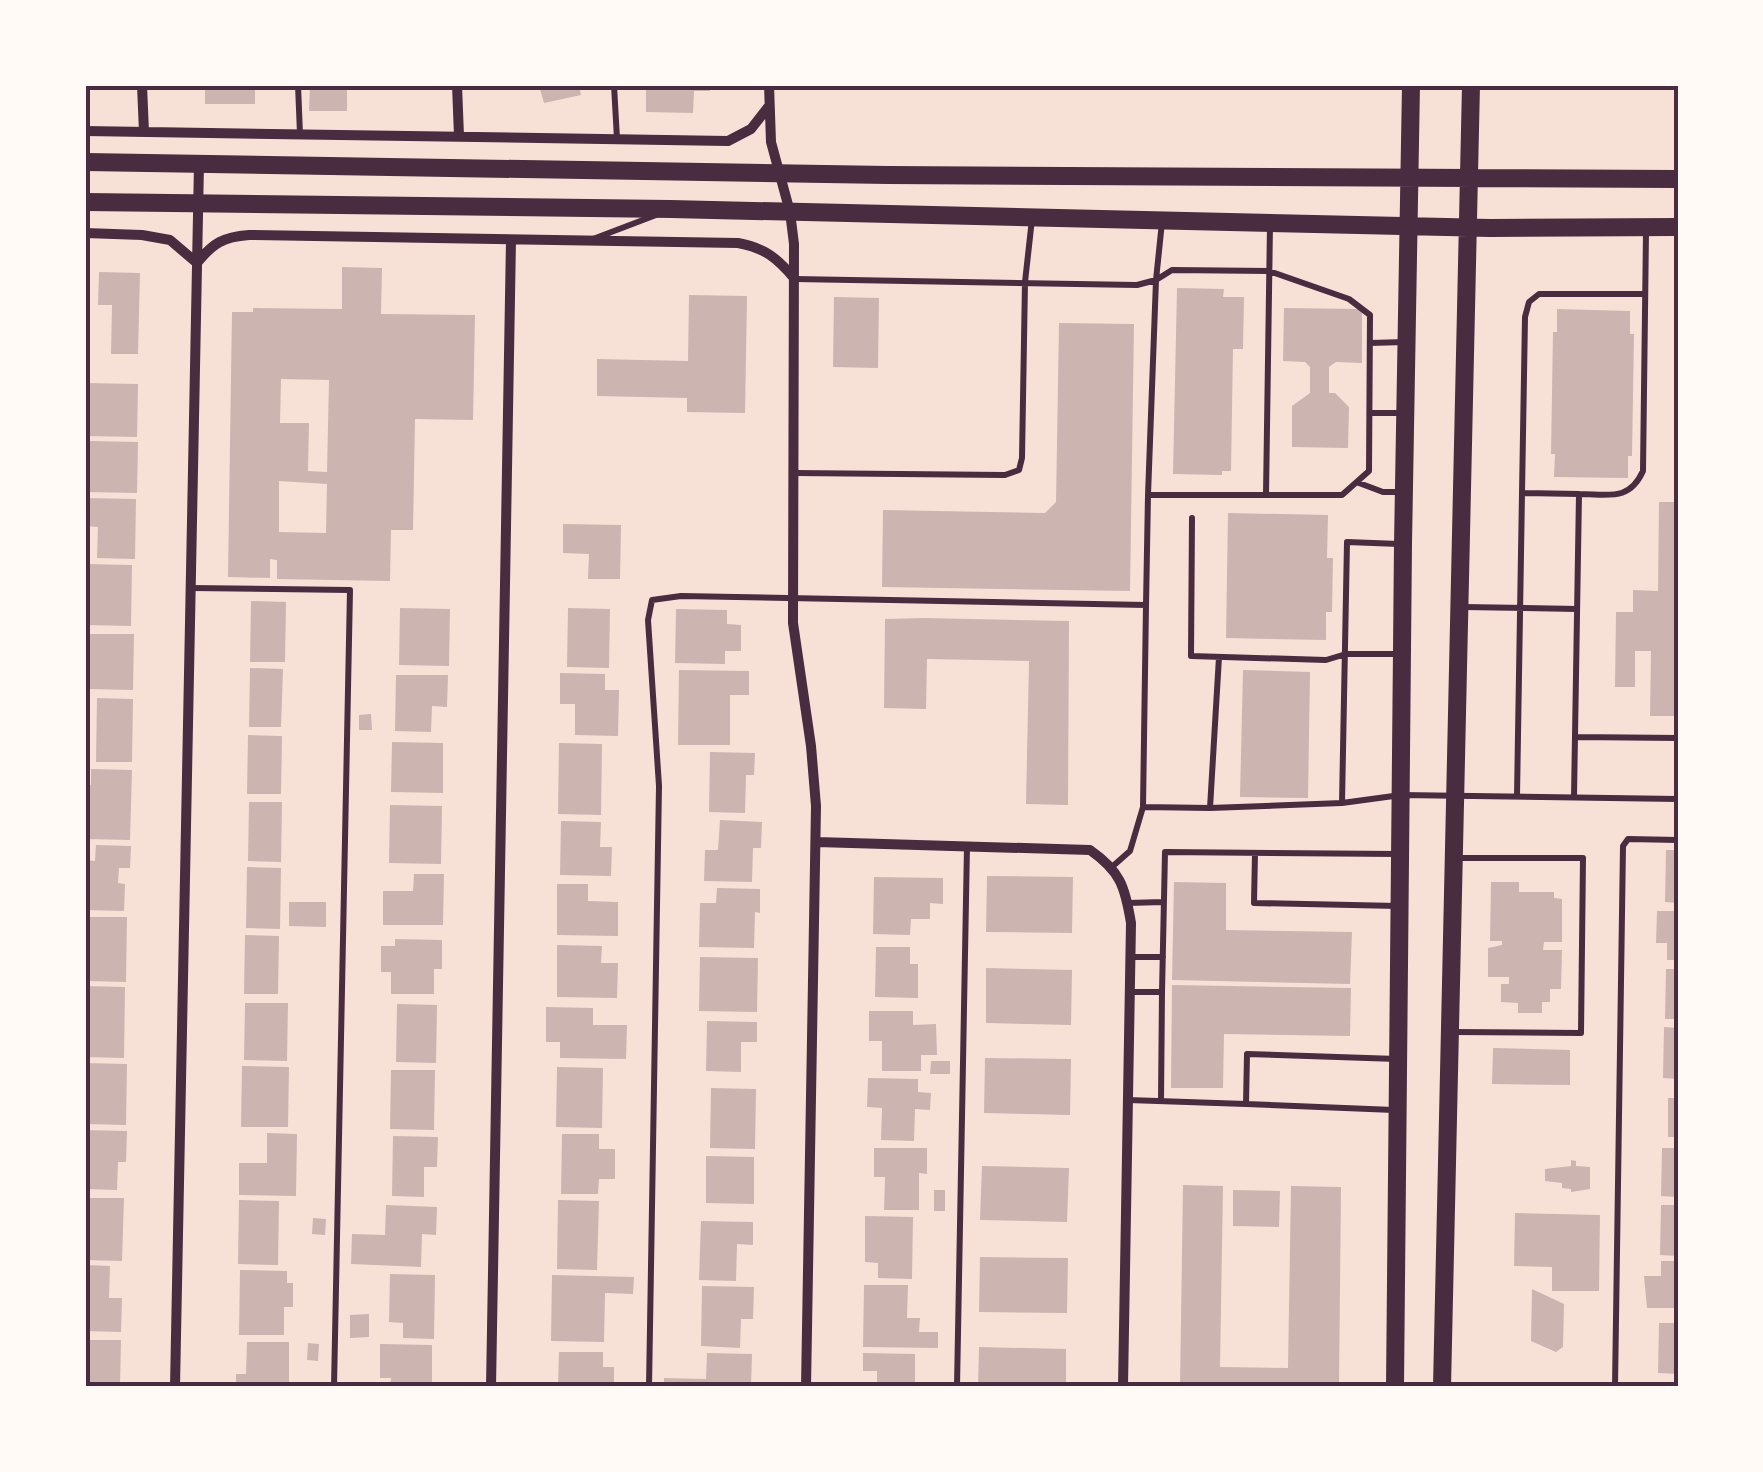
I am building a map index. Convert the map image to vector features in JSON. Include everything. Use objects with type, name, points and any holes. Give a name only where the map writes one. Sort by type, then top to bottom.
[{"type":"main road","points":[[1395,1387],[1402,544],[1411,85]]},
{"type":"main road","points":[[1442,1387],[1471,85]]},
{"type":"main road","points":[[85,162],[780,174],[1678,179]]},
{"type":"main road","points":[[85,202],[671,209],[1270,224],[1678,227]]},
{"type":"street","points":[[142,85],[144,132]]},
{"type":"street","points":[[457,85],[459,136]]},
{"type":"street","points":[[769,85],[772,142],[790,212],[795,279],[793,623],[811,746],[817,842],[806,1387]]},
{"type":"street","points":[[85,132],[728,141],[751,129],[770,105]]},
{"type":"street","points":[[175,1387],[198,164]]},
{"type":"street","points":[[85,233],[170,240],[197,263]]},
{"type":"street","points":[[197,263],[212,244],[229,236],[249,234],[738,243],[759,246],[775,256],[795,279]]},
{"type":"street","points":[[491,1387],[511,240]]},
{"type":"street","points":[[817,842],[1090,850],[1113,866],[1128,903],[1131,957],[1122,1387]]},
{"type":"lane","points":[[298,85],[300,134]]},
{"type":"lane","points":[[614,85],[617,140]]},
{"type":"lane","points":[[587,241],[671,209]]},
{"type":"lane","points":[[793,472],[1005,475],[1019,470],[1025,282],[1032,218]]},
{"type":"lane","points":[[1113,866],[1130,851],[1143,807],[1148,495],[1162,221]]},
{"type":"lane","points":[[1266,495],[1270,224]]},
{"type":"lane","points":[[1522,493],[1623,494],[1636,486],[1642,471],[1646,228]]},
{"type":"lane","points":[[795,279],[1137,285],[1172,270],[1269,271],[1349,299],[1370,314],[1369,471],[1359,483],[1342,494],[1148,495]]},
{"type":"lane","points":[[1517,796],[1529,302],[1539,294],[1645,294]]},
{"type":"lane","points":[[1370,343],[1406,342]]},
{"type":"lane","points":[[1370,413],[1406,413]]},
{"type":"lane","points":[[1359,483],[1383,492],[1404,492]]},
{"type":"lane","points":[[1574,797],[1579,494]]},
{"type":"lane","points":[[1192,518],[1190,656],[1326,660],[1346,654],[1403,654]]},
{"type":"lane","points":[[1342,803],[1347,542],[1402,544]]},
{"type":"lane","points":[[191,588],[350,590],[334,1387]]},
{"type":"lane","points":[[649,1387],[659,786],[648,620],[652,600],[681,596],[1146,605]]},
{"type":"lane","points":[[1460,608],[1577,610]]},
{"type":"lane","points":[[1210,808],[1219,657]]},
{"type":"lane","points":[[1575,737],[1678,738]]},
{"type":"lane","points":[[1143,807],[1342,803],[1401,795],[1678,798]]},
{"type":"lane","points":[[1615,1387],[1623,846],[1628,839],[1678,840]]},
{"type":"lane","points":[[958,1387],[967,845]]},
{"type":"lane","points":[[1161,1101],[1165,852],[1401,854]]},
{"type":"lane","points":[[1255,853],[1254,903],[1400,906]]},
{"type":"lane","points":[[1448,1032],[1581,1033],[1583,858],[1452,858]]},
{"type":"lane","points":[[1128,903],[1164,902]]},
{"type":"lane","points":[[1131,957],[1162,957]]},
{"type":"lane","points":[[1130,992],[1162,992]]},
{"type":"lane","points":[[1246,1104],[1247,1054],[1398,1059]]},
{"type":"lane","points":[[1128,1100],[1398,1110]]},
{"type":"building","points":[[205,85],[255,85],[255,104],[205,104]]},
{"type":"building","points":[[310,85],[347,85],[347,111],[309,111]]},
{"type":"building","points":[[579,85],[581,95],[544,103],[539,86]]},
{"type":"building","points":[[646,85],[710,85],[710,91],[694,91],[693,113],[646,112]]},
{"type":"building","points":[[342,267],[382,268],[381,314],[475,315],[473,420],[415,419],[413,530],[391,530],[390,581],[277,579],[277,560],[270,559],[270,578],[228,577],[232,312],[253,312],[253,308],[342,309]],"holes":[[[281,379],[329,380],[327,472],[308,471],[309,423],[280,423]],[[279,481],[327,484],[326,533],[279,532]]]},
{"type":"building","points":[[99,272],[140,273],[138,354],[111,354],[112,305],[98,305]]},
{"type":"building","points":[[1177,288],[1224,289],[1223,297],[1244,297],[1243,349],[1233,349],[1231,471],[1222,471],[1222,475],[1173,474]]},
{"type":"building","points":[[689,295],[747,296],[745,413],[687,412],[687,398],[597,396],[597,359],[688,361]]},
{"type":"building","points":[[834,297],[879,298],[878,368],[833,367]]},
{"type":"building","points":[[1284,308],[1362,309],[1362,363],[1336,362],[1329,367],[1329,393],[1335,393],[1349,407],[1348,448],[1292,447],[1292,406],[1310,393],[1310,367],[1305,362],[1283,361]]},
{"type":"building","points":[[1557,309],[1630,311],[1630,334],[1634,334],[1632,456],[1628,456],[1628,478],[1554,477],[1553,332],[1557,332]]},
{"type":"building","points":[[1059,323],[1134,324],[1130,591],[882,587],[883,510],[1045,513],[1056,502]]},
{"type":"building","points":[[85,383],[138,384],[137,437],[85,436]]},
{"type":"building","points":[[90,441],[138,442],[137,493],[85,492],[85,458],[90,458]]},
{"type":"building","points":[[85,498],[136,499],[135,559],[97,558],[98,527],[85,526]]},
{"type":"building","points":[[1659,502],[1678,502],[1678,716],[1650,716],[1651,651],[1635,651],[1635,687],[1615,687],[1616,612],[1633,612],[1633,590],[1658,591]]},
{"type":"building","points":[[1228,513],[1328,515],[1327,558],[1333,558],[1332,612],[1326,612],[1326,640],[1226,638]]},
{"type":"building","points":[[563,524],[621,525],[620,579],[588,579],[589,554],[563,553]]},
{"type":"building","points":[[85,564],[132,565],[131,626],[85,625]]},
{"type":"building","points":[[251,601],[286,602],[285,662],[250,662]]},
{"type":"building","points":[[400,608],[450,609],[449,666],[399,665]]},
{"type":"building","points":[[568,608],[610,609],[609,668],[567,667]]},
{"type":"building","points":[[676,609],[727,610],[727,624],[741,625],[741,651],[725,651],[725,664],[675,663]]},
{"type":"building","points":[[885,619],[1069,621],[1068,805],[1026,804],[1029,661],[927,659],[926,709],[884,708]]},
{"type":"building","points":[[89,634],[134,634],[133,690],[88,689]]},
{"type":"building","points":[[250,668],[283,669],[281,727],[249,727]]},
{"type":"building","points":[[679,670],[749,671],[749,695],[730,695],[730,745],[678,745]]},
{"type":"building","points":[[1243,670],[1310,672],[1308,798],[1240,797]]},
{"type":"building","points":[[560,673],[605,674],[605,690],[619,690],[618,736],[575,735],[575,704],[560,704]]},
{"type":"building","points":[[396,675],[448,675],[447,707],[432,706],[431,732],[395,731]]},
{"type":"building","points":[[97,698],[133,699],[132,762],[96,762]]},
{"type":"building","points":[[371,714],[372,730],[359,730],[359,715]]},
{"type":"building","points":[[248,735],[282,736],[281,794],[247,794]]},
{"type":"building","points":[[392,742],[443,743],[443,793],[391,792]]},
{"type":"building","points":[[559,743],[602,744],[601,815],[558,814]]},
{"type":"building","points":[[710,752],[755,753],[754,775],[746,775],[745,813],[709,812]]},
{"type":"building","points":[[91,769],[132,770],[130,840],[85,839],[85,784],[91,785]]},
{"type":"building","points":[[249,802],[282,802],[281,862],[248,861]]},
{"type":"building","points":[[390,805],[442,806],[441,864],[389,863]]},
{"type":"building","points":[[720,820],[762,822],[761,848],[753,848],[752,882],[704,881],[705,850],[718,850]]},
{"type":"building","points":[[561,821],[601,822],[600,847],[612,847],[611,876],[560,875]]},
{"type":"building","points":[[96,845],[131,846],[130,868],[119,868],[118,883],[125,884],[124,911],[85,910],[85,860],[95,861]]},
{"type":"building","points":[[1666,850],[1678,850],[1678,903],[1665,902]]},
{"type":"building","points":[[247,867],[281,868],[280,929],[246,928]]},
{"type":"building","points":[[414,874],[444,874],[443,925],[383,925],[383,891],[413,891]]},
{"type":"building","points":[[987,876],[1073,877],[1072,933],[986,932]]},
{"type":"building","points":[[874,877],[943,878],[943,904],[930,903],[930,919],[911,919],[910,935],[873,934]]},
{"type":"building","points":[[1174,882],[1226,883],[1226,930],[1352,932],[1350,984],[1172,980]]},
{"type":"building","points":[[1491,882],[1519,882],[1519,892],[1554,892],[1554,898],[1562,899],[1562,942],[1544,942],[1543,950],[1562,950],[1561,989],[1550,989],[1550,1002],[1542,1002],[1542,1013],[1518,1013],[1518,1003],[1501,1002],[1501,984],[1509,984],[1509,977],[1488,977],[1488,948],[1502,945],[1502,941],[1490,941]]},
{"type":"building","points":[[557,884],[588,884],[588,901],[618,902],[618,936],[557,935]]},
{"type":"building","points":[[717,888],[760,889],[754,948],[699,947],[700,903],[716,903]]},
{"type":"building","points":[[289,902],[326,902],[326,927],[289,926]]},
{"type":"building","points":[[1657,911],[1678,911],[1678,960],[1667,960],[1667,943],[1656,943]]},
{"type":"building","points":[[88,917],[127,917],[126,982],[86,981]]},
{"type":"building","points":[[245,935],[279,936],[278,994],[244,994]]},
{"type":"building","points":[[395,939],[442,940],[442,969],[434,969],[434,994],[391,994],[391,972],[381,972],[381,946],[395,946]]},
{"type":"building","points":[[557,945],[602,946],[601,963],[618,963],[617,998],[557,997]]},
{"type":"building","points":[[876,947],[910,947],[910,964],[918,964],[918,998],[875,997]]},
{"type":"building","points":[[700,957],[758,958],[757,1012],[699,1011]]},
{"type":"building","points":[[986,968],[1072,970],[1071,1025],[986,1023]]},
{"type":"building","points":[[1666,969],[1678,969],[1678,1019],[1665,1019]]},
{"type":"building","points":[[1172,985],[1351,988],[1350,1036],[1224,1034],[1223,1088],[1171,1088]]},
{"type":"building","points":[[86,986],[125,987],[124,1058],[85,1057]]},
{"type":"building","points":[[245,1003],[288,1003],[287,1061],[244,1060]]},
{"type":"building","points":[[397,1004],[437,1005],[436,1063],[396,1062]]},
{"type":"building","points":[[546,1007],[593,1008],[593,1025],[627,1025],[626,1059],[560,1058],[560,1042],[546,1042]]},
{"type":"building","points":[[869,1011],[913,1011],[913,1025],[936,1024],[937,1055],[921,1055],[921,1071],[882,1071],[882,1041],[869,1041]]},
{"type":"building","points":[[707,1021],[757,1022],[757,1042],[741,1042],[741,1072],[706,1071]]},
{"type":"building","points":[[1664,1027],[1678,1028],[1678,1079],[1663,1078]]},
{"type":"building","points":[[1493,1048],[1570,1050],[1570,1085],[1492,1084]]},
{"type":"building","points":[[985,1058],[1071,1059],[1070,1115],[984,1113]]},
{"type":"building","points":[[931,1061],[950,1061],[950,1074],[930,1074]]},
{"type":"building","points":[[85,1063],[127,1064],[126,1125],[85,1124]]},
{"type":"building","points":[[242,1066],[289,1067],[288,1127],[241,1127]]},
{"type":"building","points":[[557,1067],[603,1068],[602,1128],[556,1127]]},
{"type":"building","points":[[391,1070],[435,1070],[434,1130],[390,1129]]},
{"type":"building","points":[[868,1078],[918,1079],[918,1092],[931,1093],[930,1110],[915,1109],[914,1141],[881,1140],[882,1108],[867,1107]]},
{"type":"building","points":[[711,1088],[756,1089],[755,1149],[710,1148]]},
{"type":"building","points":[[1668,1098],[1678,1098],[1678,1137],[1668,1137]]},
{"type":"building","points":[[85,1130],[127,1131],[126,1162],[118,1162],[117,1190],[85,1189]]},
{"type":"building","points":[[267,1133],[297,1134],[296,1196],[239,1195],[239,1163],[267,1163]]},
{"type":"building","points":[[562,1134],[599,1134],[599,1149],[615,1149],[615,1179],[599,1179],[598,1194],[561,1194]]},
{"type":"building","points":[[393,1136],[438,1137],[437,1167],[424,1167],[424,1197],[392,1196]]},
{"type":"building","points":[[874,1148],[927,1148],[927,1174],[919,1173],[919,1210],[884,1210],[885,1177],[874,1177]]},
{"type":"building","points":[[1662,1148],[1678,1148],[1678,1197],[1661,1196]]},
{"type":"building","points":[[706,1156],[754,1157],[754,1204],[706,1203]]},
{"type":"building","points":[[1571,1160],[1576,1161],[1576,1166],[1590,1167],[1590,1189],[1571,1192],[1562,1188],[1562,1183],[1545,1181],[1545,1169],[1571,1166]]},
{"type":"building","points":[[982,1166],[1069,1168],[1067,1222],[980,1220]]},
{"type":"building","points":[[1183,1185],[1223,1186],[1220,1367],[1288,1368],[1291,1186],[1341,1187],[1339,1387],[1180,1387]]},
{"type":"building","points":[[934,1190],[945,1190],[945,1211],[934,1211]]},
{"type":"building","points":[[1233,1190],[1280,1191],[1279,1227],[1233,1226]]},
{"type":"building","points":[[85,1198],[124,1198],[122,1261],[85,1260]]},
{"type":"building","points":[[239,1200],[279,1201],[278,1265],[238,1264]]},
{"type":"building","points":[[558,1200],[599,1201],[597,1270],[557,1269]]},
{"type":"building","points":[[386,1205],[437,1207],[436,1235],[422,1234],[421,1267],[351,1264],[352,1234],[385,1235]]},
{"type":"building","points":[[1661,1205],[1678,1205],[1678,1256],[1660,1255]]},
{"type":"building","points":[[1515,1213],[1600,1215],[1599,1291],[1552,1291],[1552,1267],[1514,1266]]},
{"type":"building","points":[[865,1216],[913,1217],[912,1279],[878,1278],[878,1263],[865,1262]]},
{"type":"building","points":[[313,1218],[326,1219],[325,1235],[312,1234]]},
{"type":"building","points":[[701,1221],[753,1222],[753,1245],[737,1244],[736,1281],[699,1280]]},
{"type":"building","points":[[980,1257],[1068,1258],[1067,1313],[979,1312]]},
{"type":"building","points":[[1661,1261],[1678,1261],[1678,1308],[1647,1308],[1644,1276],[1661,1276]]},
{"type":"building","points":[[85,1265],[110,1266],[109,1298],[122,1298],[121,1332],[85,1331]]},
{"type":"building","points":[[240,1270],[287,1271],[287,1283],[293,1283],[293,1307],[284,1307],[284,1335],[239,1335]]},
{"type":"building","points":[[390,1274],[435,1275],[434,1339],[403,1338],[403,1323],[389,1322]]},
{"type":"building","points":[[552,1275],[634,1277],[633,1294],[605,1293],[604,1342],[551,1341]]},
{"type":"building","points":[[864,1285],[908,1285],[907,1318],[920,1318],[919,1332],[938,1332],[938,1348],[863,1347]]},
{"type":"building","points":[[702,1286],[754,1287],[753,1319],[741,1319],[740,1348],[701,1346]]},
{"type":"building","points":[[1532,1289],[1564,1304],[1563,1347],[1556,1352],[1531,1341]]},
{"type":"building","points":[[369,1314],[369,1337],[350,1338],[350,1315]]},
{"type":"building","points":[[1659,1323],[1678,1323],[1678,1374],[1658,1373]]},
{"type":"building","points":[[85,1340],[121,1340],[120,1387],[85,1387]]},
{"type":"building","points":[[247,1342],[289,1342],[289,1387],[236,1387],[236,1374],[246,1374]]},
{"type":"building","points":[[308,1343],[319,1344],[318,1361],[307,1360]]},
{"type":"building","points":[[380,1344],[432,1345],[432,1387],[390,1387],[391,1378],[380,1378]]},
{"type":"building","points":[[979,1347],[1066,1349],[1066,1387],[978,1387]]},
{"type":"building","points":[[559,1352],[603,1352],[603,1367],[614,1367],[614,1387],[558,1387]]},
{"type":"building","points":[[707,1353],[752,1354],[751,1387],[664,1387],[664,1378],[706,1379]]},
{"type":"building","points":[[863,1353],[915,1354],[915,1387],[877,1387],[877,1371],[863,1371]]}]
